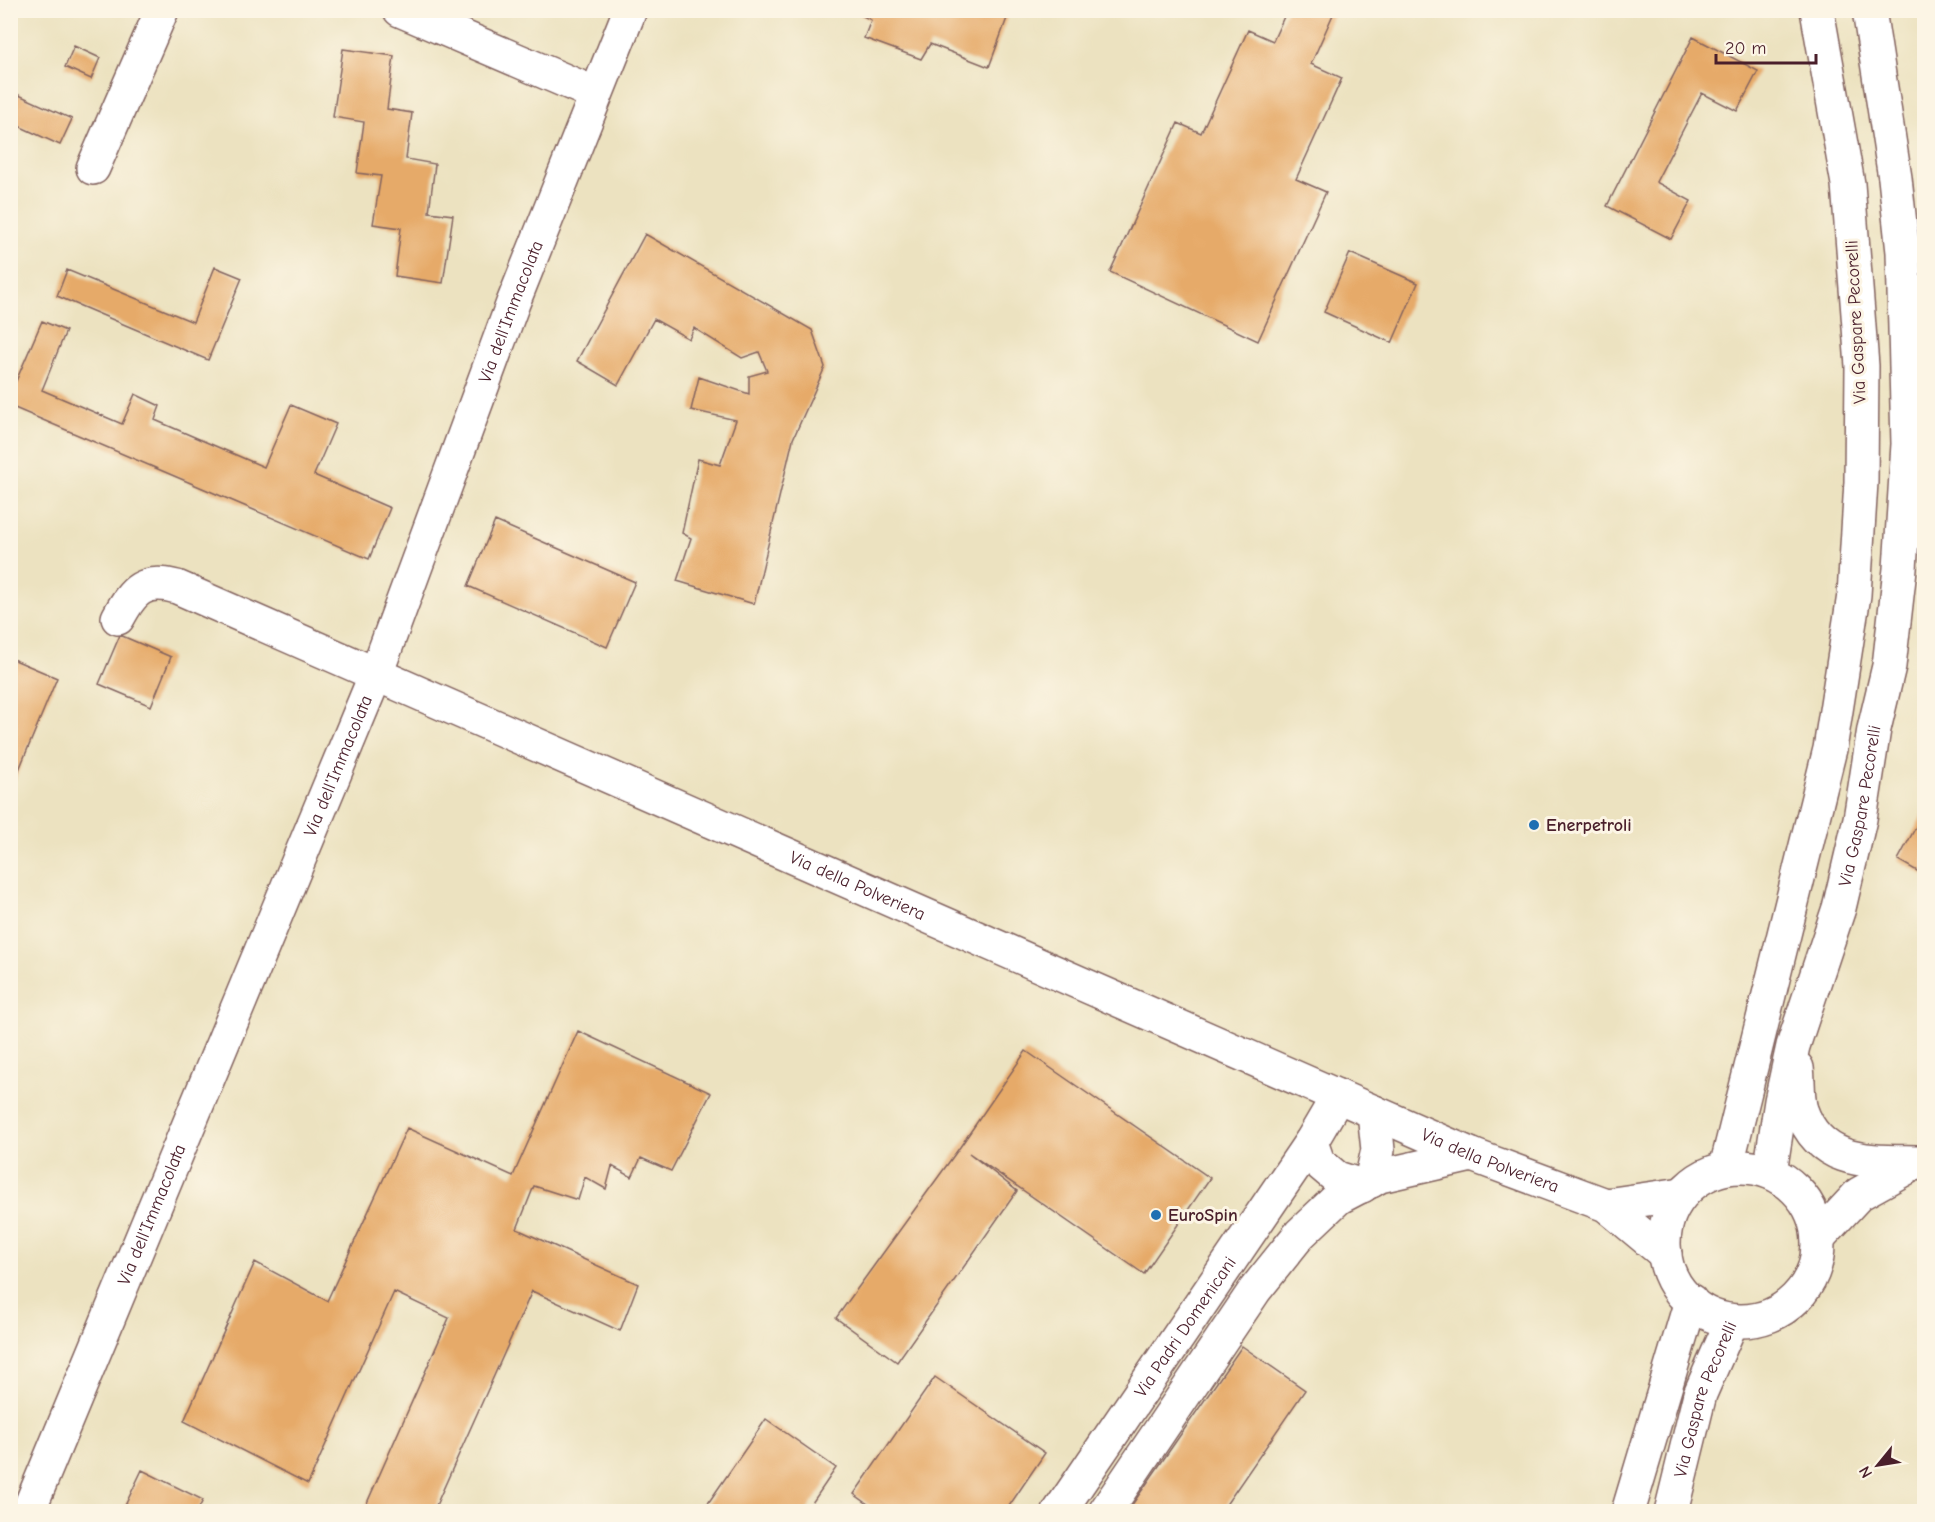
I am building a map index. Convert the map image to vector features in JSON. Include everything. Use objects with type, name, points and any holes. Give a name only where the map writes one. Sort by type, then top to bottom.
[{"type":"street","points":[[93,168],[162,10]]},
{"type":"street","points":[[400,10],[596,94]]},
{"type":"street","name":"Via dell'Immacolata","points":[[28,1512],[376,674],[513,303],[630,10]]},
{"type":"street","name":"Via Gaspare Pecorelli","points":[[1726,1168],[1830,749],[1854,595],[1861,482],[1862,366],[1848,184],[1817,10]]},
{"type":"street","name":"Via Gaspare Pecorelli","points":[[1671,1512],[1700,1394],[1732,1321],[1758,1319],[1779,1311],[1796,1298],[1809,1281],[1816,1262],[1818,1238],[1813,1215],[1802,1196],[1785,1180],[1770,1172],[1781,1101],[1793,1046],[1839,908],[1860,819],[1874,729],[1889,666],[1900,569],[1908,444],[1903,252],[1880,73],[1869,10]]},
{"type":"street","name":"Via della Polveriera","points":[[118,618],[129,598],[146,585],[162,583],[177,587],[1338,1096]]},
{"type":"street","points":[[1793,1046],[1801,1108],[1812,1133],[1830,1150],[1853,1158],[1880,1161],[1921,1161]]},
{"type":"street","points":[[1311,1142],[1318,1162],[1336,1178],[1366,1183],[1378,1150],[1374,1112],[1338,1096]]},
{"type":"street","name":"Via Padri Domenicani","points":[[1059,1512],[1311,1142],[1338,1096]]},
{"type":"street","name":"Via della Polveriera","points":[[1374,1112],[1472,1155],[1606,1205],[1665,1254]]},
{"type":"street","name":"Via Padri Domenicani","points":[[1105,1512],[1255,1290],[1300,1234],[1338,1198],[1380,1176],[1472,1155]]},
{"type":"street","points":[[1818,1238],[1859,1194],[1921,1161]]},
{"type":"street","points":[[1732,1321],[1701,1310],[1678,1288],[1665,1254],[1665,1229],[1671,1211],[1682,1194],[1697,1180],[1726,1168],[1745,1167],[1770,1172]]},
{"type":"street","name":"Via della Polveriera","points":[[1606,1205],[1682,1194]]},
{"type":"street","points":[[1802,1196],[1859,1194]]},
{"type":"street","points":[[1628,1512],[1691,1301]]},
{"type":"building","points":[[851,10],[1010,10],[989,67],[930,44],[921,59],[864,38],[871,20]]},
{"type":"building","points":[[1287,10],[1335,10],[1311,64],[1342,78],[1296,179],[1326,192],[1258,341],[1110,272],[1178,123],[1201,133],[1248,30],[1273,41]]},
{"type":"building","points":[[1693,37],[1758,71],[1737,111],[1702,93],[1656,182],[1691,201],[1671,239],[1607,206]]},
{"type":"building","points":[[74,46],[100,58],[91,79],[65,67]]},
{"type":"building","points":[[343,49],[394,56],[387,109],[412,113],[406,159],[435,164],[429,212],[453,215],[443,283],[395,276],[401,228],[373,224],[381,176],[357,173],[364,122],[333,117]]},
{"type":"building","points":[[10,91],[72,119],[60,145],[10,122]]},
{"type":"building","points":[[645,234],[812,330],[825,367],[793,439],[754,604],[677,581],[691,538],[682,533],[698,459],[720,465],[736,420],[691,410],[699,377],[749,394],[749,376],[767,371],[759,352],[742,358],[694,328],[689,339],[654,319],[618,385],[577,361]]},
{"type":"building","points":[[1350,253],[1418,283],[1392,343],[1324,312]]},
{"type":"building","points":[[215,267],[242,278],[208,360],[57,296],[67,270],[193,322]]},
{"type":"building","points":[[42,321],[66,331],[42,390],[122,424],[135,394],[160,406],[155,420],[264,467],[291,405],[336,424],[314,475],[390,508],[369,559],[10,406],[10,395]]},
{"type":"building","points":[[495,521],[635,582],[607,647],[468,586]]},
{"type":"building","points":[[120,635],[171,657],[151,706],[99,684]]},
{"type":"building","points":[[10,658],[57,678],[11,789],[10,789]]},
{"type":"building","points":[[1924,812],[1924,875],[1898,860]]},
{"type":"building","points":[[578,1031],[711,1093],[671,1171],[641,1158],[632,1177],[612,1166],[606,1189],[585,1177],[578,1200],[534,1186],[517,1229],[638,1284],[620,1331],[532,1291],[433,1512],[363,1512],[449,1318],[394,1292],[308,1484],[184,1421],[255,1262],[327,1301],[407,1128],[513,1176]]},
{"type":"building","points":[[1026,1051],[1210,1178],[1144,1274],[969,1153],[1017,1191],[897,1362],[836,1318],[960,1147]]},
{"type":"building","points":[[1242,1346],[1305,1390],[1221,1512],[1127,1512]]},
{"type":"building","points":[[935,1377],[1045,1453],[1005,1512],[879,1512],[854,1494]]},
{"type":"building","points":[[766,1419],[836,1468],[806,1512],[702,1512]]},
{"type":"building","points":[[142,1470],[203,1500],[197,1512],[122,1512]]},
{"type":"place","name":"Enerpetroli","points":[[1534,825]]},
{"type":"place","name":"EuroSpin","points":[[1156,1215]]}]
